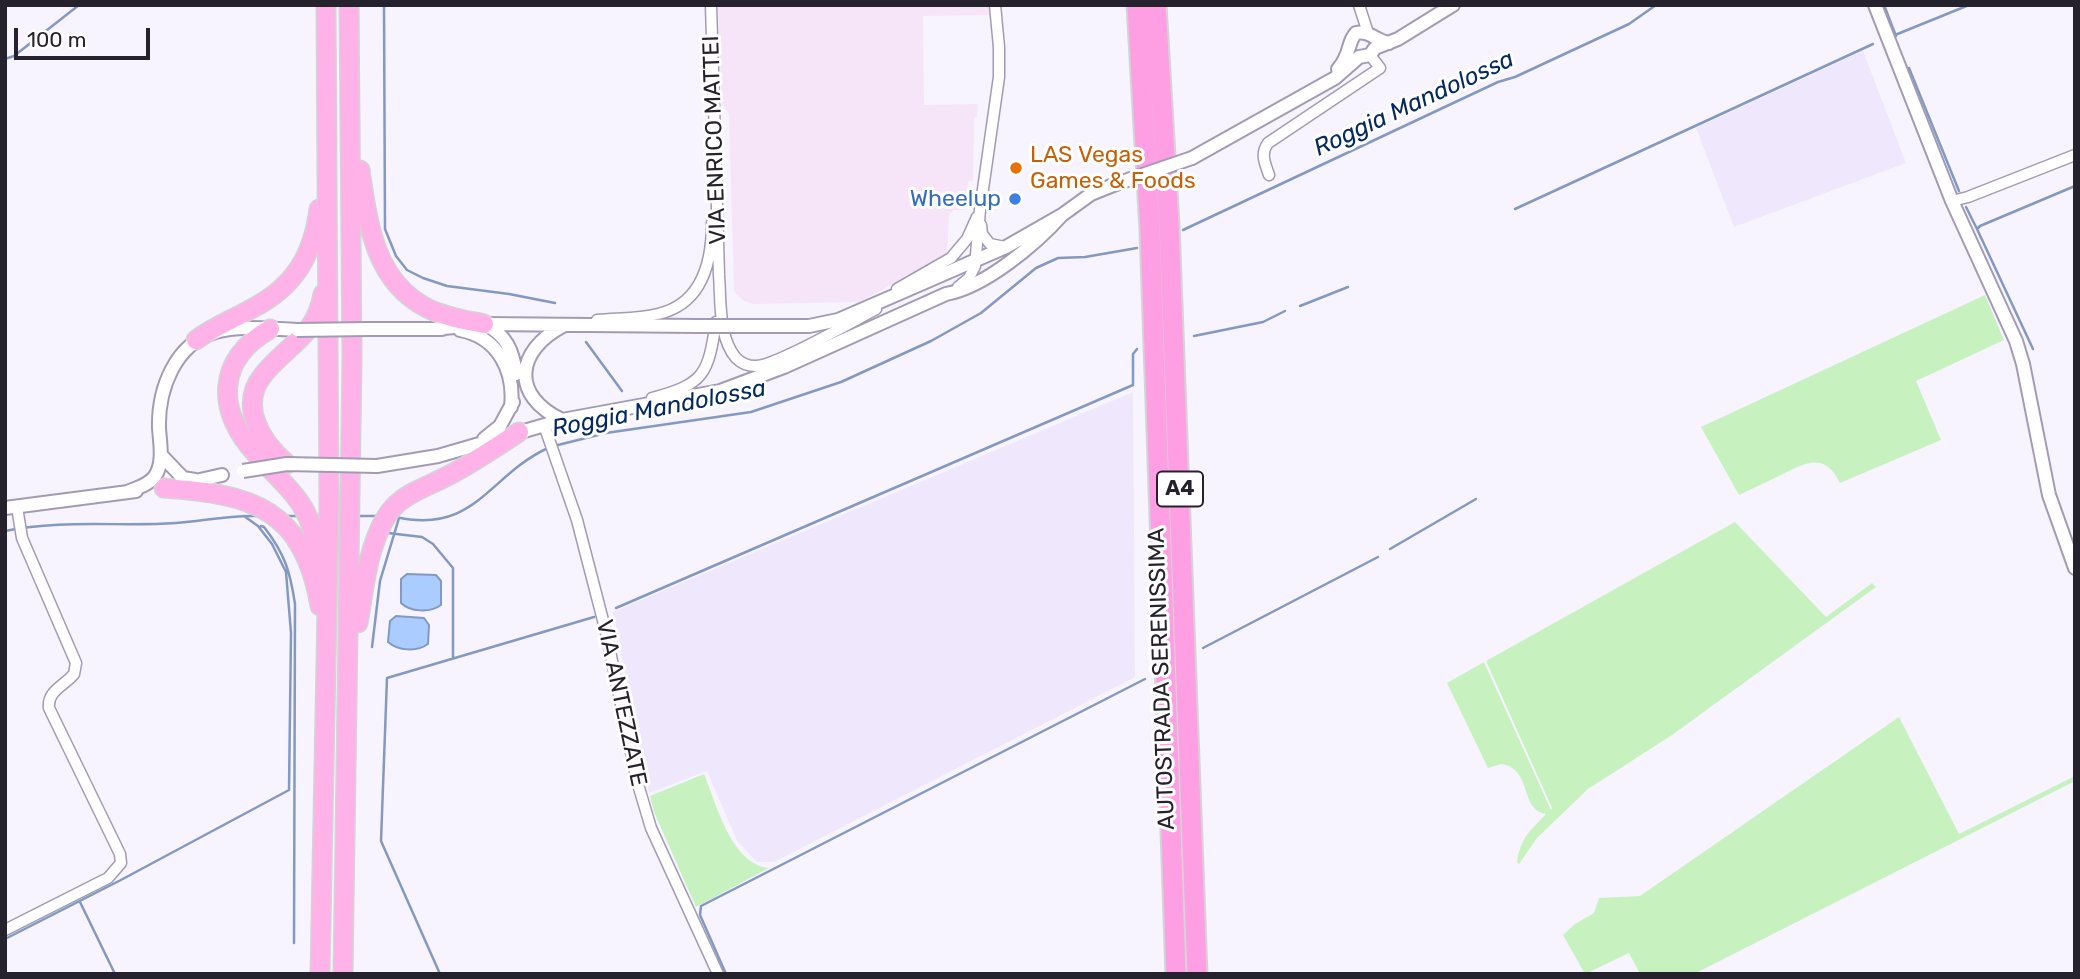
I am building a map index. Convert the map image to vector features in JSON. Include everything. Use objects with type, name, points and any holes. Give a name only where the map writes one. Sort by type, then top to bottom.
[{"type":"highway","points":[[320,974],[326,647],[318,514],[329,252],[327,5]]},
{"type":"highway","points":[[344,974],[351,515],[349,5]]},
{"type":"highway","name":"AUTOSTRADA SERENISSIMA","points":[[1134,5],[1153,16]]},
{"type":"highway","name":"AUTOSTRADA SERENISSIMA","points":[[1153,16],[1150,230],[1176,974]]},
{"type":"highway","name":"AUTOSTRADA SERENISSIMA","points":[[1153,16],[1170,225],[1197,974]]},
{"type":"highway","points":[[350,107],[371,235],[385,268],[407,295],[428,309],[484,324]]},
{"type":"highway","points":[[196,341],[212,329],[272,297],[294,277],[308,256],[316,230],[325,157],[327,108]]},
{"type":"highway","points":[[287,464],[271,451],[258,429],[253,406],[254,392],[264,374],[299,342],[313,324],[320,309],[329,252]]},
{"type":"highway","points":[[270,329],[247,345],[233,363],[227,386],[230,411],[235,425],[255,453],[318,514]]},
{"type":"highway","points":[[349,661],[374,544],[386,518],[406,495],[452,474],[519,432]]},
{"type":"highway","points":[[164,488],[236,497],[273,516],[298,542],[310,566],[326,647]]},
{"type":"street","name":"VIA ENRICO MATTEI","points":[[709,5],[719,275]]},
{"type":"street","points":[[562,420],[547,412],[528,388],[526,371],[529,355],[534,347],[548,334],[570,324],[661,314],[685,300],[703,279],[712,243],[709,5]]},
{"type":"street","points":[[946,294],[973,272],[976,258],[999,77],[996,5]]},
{"type":"street","points":[[1269,175],[1263,157],[1263,149],[1268,143],[1380,68],[1365,45],[1359,5]]},
{"type":"street","points":[[852,313],[1006,247],[1062,215],[1091,194],[1192,158],[1323,84],[1365,45],[1389,43],[1453,5]]},
{"type":"street","points":[[1875,5],[1952,201],[2016,341],[2049,495],[2075,568]]},
{"type":"street","points":[[1952,201],[2075,155]]},
{"type":"street","points":[[980,210],[981,228],[987,241],[994,246],[1006,247]]},
{"type":"street","points":[[127,492],[148,483],[155,476],[161,455],[159,424],[164,391],[173,366],[196,341],[226,330],[434,328],[484,324],[809,326],[838,320],[951,258],[967,239],[980,210]]},
{"type":"street","points":[[161,455],[183,478],[194,480],[287,464],[377,466],[411,462],[519,432],[547,431],[562,420],[700,396],[744,384],[946,294],[966,288],[996,271],[1062,215]]},
{"type":"street","points":[[960,267],[966,271],[968,278]]},
{"type":"street","points":[[719,275],[727,343],[737,359],[755,366],[771,362],[803,347],[879,308],[903,292]]},
{"type":"street","points":[[605,413],[676,392],[699,378],[713,344],[719,275]]},
{"type":"street","points":[[467,448],[500,426],[511,407],[517,380],[512,355],[502,335],[484,324]]},
{"type":"street","points":[[434,328],[469,332],[490,344],[506,364],[511,378],[511,407]]},
{"type":"street","name":"VIA ANTEZZATE","points":[[547,431],[577,520],[606,632],[637,781],[650,828],[718,974]]},
{"type":"street","points":[[5,930],[108,878],[121,863],[120,854],[49,708],[48,700],[51,695],[74,674],[76,663],[22,538],[14,512],[164,488],[222,475]]},
{"type":"shaded area","points":[[718,5],[989,5],[990,15],[923,16],[924,105],[978,104],[977,117],[974,118],[973,181],[968,182],[967,205],[963,210],[954,210],[949,215],[947,252],[942,258],[859,302],[753,304],[736,294],[729,114],[722,104]]},
{"type":"shaded area","points":[[1863,51],[1906,163],[1734,227],[1696,128]]},
{"type":"shaded area","points":[[1133,392],[1135,677],[774,862],[757,862],[737,841],[707,771],[649,793],[613,612]]},
{"type":"green space","points":[[1985,295],[2004,340],[1916,381],[1941,440],[1840,483],[1827,467],[1821,463],[1813,463],[1797,467],[1739,495],[1701,427]]},
{"type":"green space","points":[[1735,522],[1826,617],[1872,583],[1876,587],[1672,735],[1588,789],[1537,838],[1519,864],[1517,862],[1524,840],[1546,814],[1532,805],[1522,781],[1512,768],[1502,764],[1488,768],[1447,683],[1484,662],[1551,810],[1486,661]]},
{"type":"green space","points":[[1899,717],[1959,834],[2075,776],[2075,781],[1694,974],[1640,974],[1629,953],[1585,974],[1563,935],[1594,913],[1599,898],[1640,896]]},
{"type":"green space","points":[[704,774],[720,816],[735,845],[756,864],[769,868],[696,907],[654,812],[650,796]]},
{"type":"water","points":[[407,574],[436,575],[441,581],[441,605],[420,610],[401,603],[401,579]]},
{"type":"water","points":[[396,616],[424,618],[429,625],[428,644],[408,649],[388,642],[390,621]]},
{"type":"waterway","points":[[5,59],[14,56],[79,5]]},
{"type":"waterway","points":[[384,5],[385,229],[396,256],[407,270],[447,286],[555,303]]},
{"type":"waterway","name":"Roggia Mandolossa","points":[[1183,230],[1498,82],[1515,77],[1629,24],[1656,5]]},
{"type":"waterway","points":[[1884,5],[1896,36]]},
{"type":"waterway","points":[[1895,35],[1969,5]]},
{"type":"waterway","points":[[1515,209],[1873,44]]},
{"type":"waterway","points":[[1909,68],[1959,191]]},
{"type":"waterway","points":[[2033,349],[1977,229],[2075,186]]},
{"type":"waterway","points":[[1966,207],[1977,229]]},
{"type":"waterway","name":"Roggia Mandolossa","points":[[554,446],[606,433],[751,412],[841,382],[931,341],[981,313],[1036,268],[1058,258],[1085,257],[1137,248]]},
{"type":"waterway","points":[[1300,306],[1348,287]]},
{"type":"waterway","points":[[1194,336],[1263,322],[1285,311]]},
{"type":"waterway","points":[[586,342],[622,391]]},
{"type":"waterway","points":[[616,608],[1133,385],[1133,354],[1137,349]]},
{"type":"waterway","name":"Roggia Mandolossa","points":[[396,517],[423,520],[445,518],[463,510],[528,459],[548,448]]},
{"type":"waterway","points":[[1390,549],[1476,499]]},
{"type":"waterway","points":[[5,939],[289,790],[291,633],[286,572],[272,544],[258,526],[244,516]]},
{"type":"waterway","name":"Roggia Mandolossa","points":[[5,531],[48,525],[155,524],[256,516]]},
{"type":"waterway","name":"Roggia Mandolossa","points":[[284,516],[298,516]]},
{"type":"waterway","name":"Roggia Mandolossa","points":[[358,516],[379,516]]},
{"type":"waterway","points":[[372,647],[380,581],[399,518]]},
{"type":"waterway","points":[[261,526],[282,555],[289,572],[295,604],[294,943]]},
{"type":"waterway","points":[[388,533],[422,537],[433,544],[453,568],[453,657]]},
{"type":"waterway","points":[[1203,648],[1378,557]]},
{"type":"waterway","points":[[440,974],[381,841],[387,678],[594,617]]},
{"type":"waterway","points":[[726,974],[700,915],[701,906],[1145,679]]},
{"type":"waterway","points":[[80,902],[115,974]]},
{"type":"place","name":"LAS Vegas Games & Foods","points":[[1016,168]]},
{"type":"place","name":"Wheelup","points":[[1015,199]]}]
